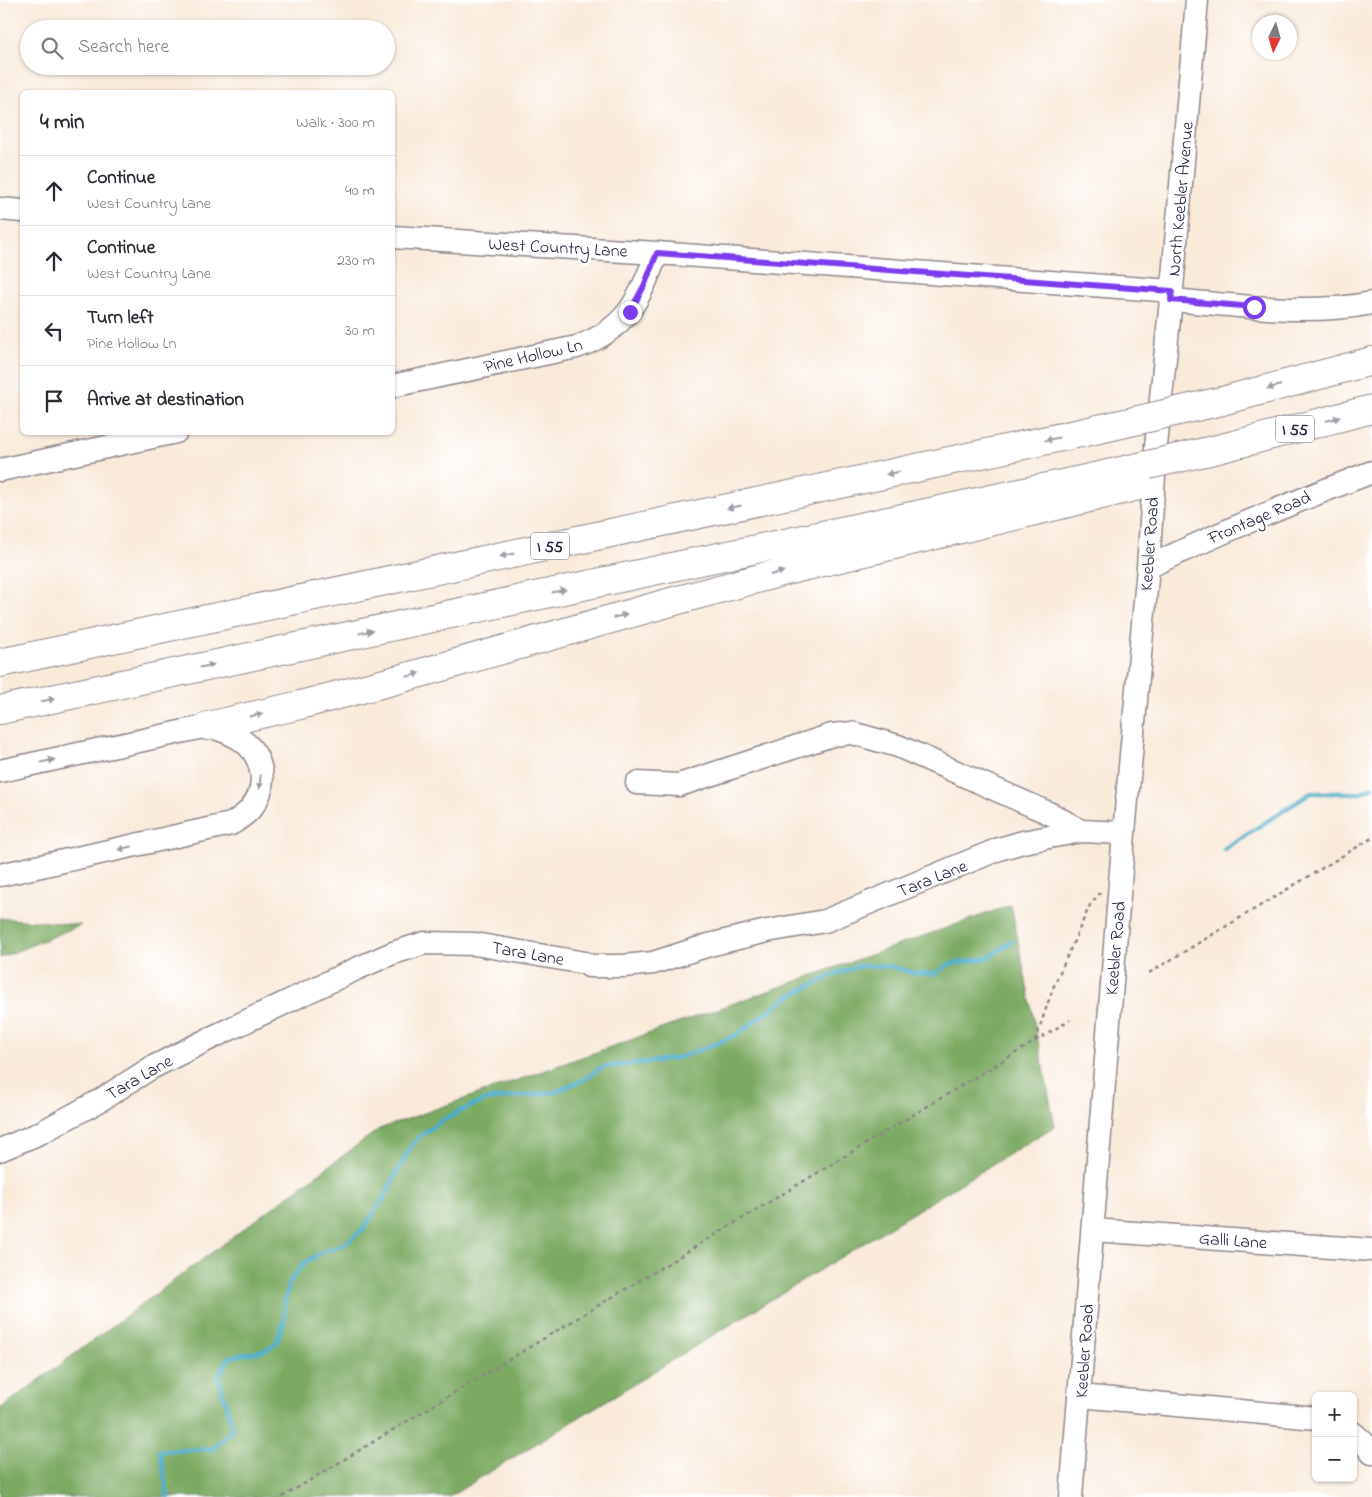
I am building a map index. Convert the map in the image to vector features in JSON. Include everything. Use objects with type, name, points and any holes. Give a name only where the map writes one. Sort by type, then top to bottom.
[{"type":"highway","name":"I 55","points":[[0,663],[1100,429],[1222,401],[1372,361]]},
{"type":"highway","name":"I 55","points":[[0,710],[1095,487],[1216,457],[1263,438],[1372,409]]},
{"type":"highway","points":[[208,726],[396,680],[662,604],[1095,487]]},
{"type":"street","name":"North Keebler Avenue","points":[[1161,398],[1172,295],[1197,0]]},
{"type":"street","points":[[0,209],[20,211]]},
{"type":"street","name":"West Country Lane","points":[[395,237],[657,253],[1172,295],[1254,307],[1326,309],[1372,303]]},
{"type":"street","name":"Pine Hollow Ln","points":[[395,385],[589,343],[630,312],[645,284],[657,253]]},
{"type":"street","name":"Keebler Road","points":[[1071,1497],[1161,398]]},
{"type":"street","points":[[0,470],[162,435]]},
{"type":"street","name":"Frontage Road","points":[[1148,567],[1202,541],[1372,472]]},
{"type":"street","points":[[0,771],[208,726],[225,731],[242,740],[253,751],[261,766],[262,782],[253,806],[243,817],[231,824],[0,875]]},
{"type":"street","name":"Tara Lane","points":[[637,783],[678,785],[832,735],[852,733],[898,746],[1053,815],[1081,830]]},
{"type":"street","name":"Tara Lane","points":[[0,1150],[48,1128],[99,1101],[151,1068],[211,1038],[356,969],[393,953],[425,943],[475,944],[585,963],[589,966],[624,966],[653,963],[709,945],[767,931],[825,921],[999,849],[1024,842],[1081,830],[1124,833]]},
{"type":"street","name":"Galli Lane","points":[[1093,1230],[1372,1250]]},
{"type":"street","points":[[1080,1396],[1312,1418]]},
{"type":"street","points":[[1357,1437],[1372,1453]]},
{"type":"path","points":[[1149,973],[1372,838]]},
{"type":"path","points":[[1035,1042],[1053,988],[1090,906],[1098,894],[1105,890],[1120,889]]},
{"type":"path","points":[[282,1497],[1070,1020]]},
{"type":"green space","points":[[1011,905],[1055,1126],[449,1497],[0,1497],[0,1409],[379,1129]]},
{"type":"green space","points":[[0,918],[81,925],[0,958]]},
{"type":"waterway","points":[[1224,849],[1311,793],[1361,793],[1372,787]]},
{"type":"waterway","points":[[168,1497],[160,1451],[213,1449],[233,1428],[218,1376],[230,1357],[266,1350],[276,1343],[284,1321],[284,1305],[290,1282],[304,1263],[323,1252],[345,1244],[364,1228],[385,1196],[410,1147],[421,1135],[440,1122],[486,1100],[555,1092],[585,1079],[602,1067],[677,1058],[705,1048],[736,1035],[788,997],[835,974],[860,966],[889,966],[914,973],[935,974],[950,964],[988,958],[1012,941]]},
{"type":"route","points":[[630,312],[645,284],[657,253],[1172,291],[1171,300],[1254,307]]}]
